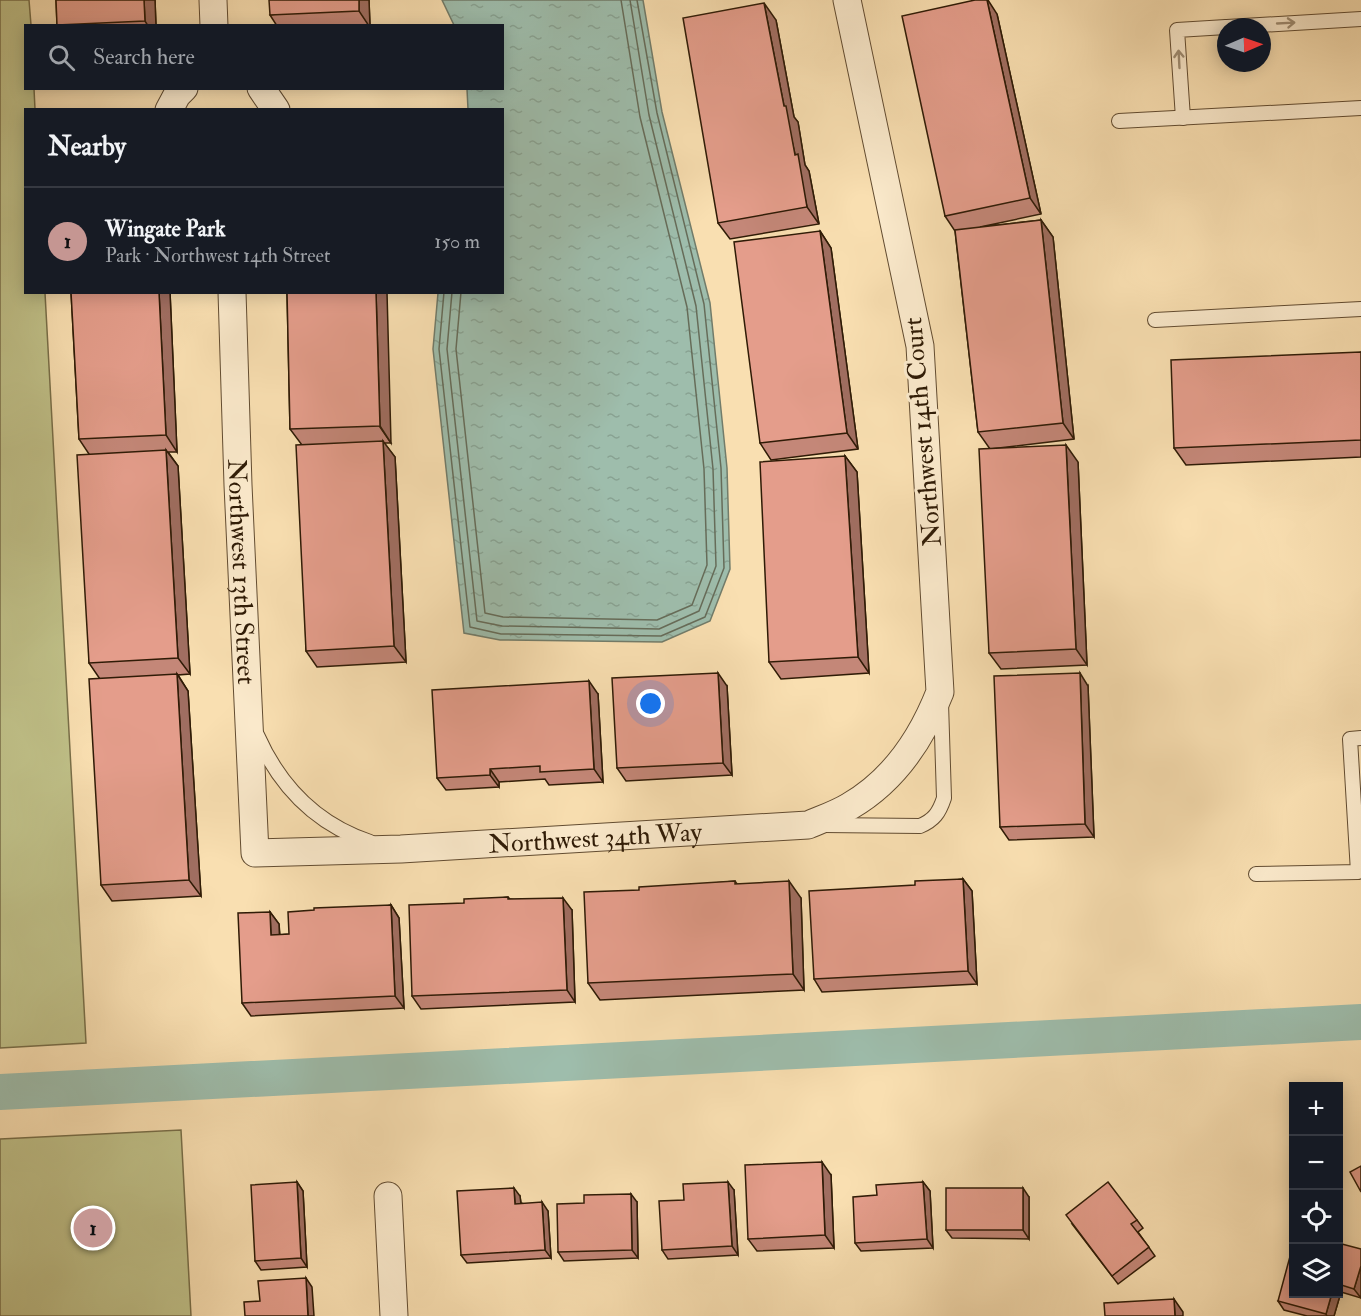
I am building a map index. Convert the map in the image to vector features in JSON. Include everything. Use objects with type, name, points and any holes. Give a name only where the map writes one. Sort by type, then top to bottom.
[{"type":"street","points":[[213,0],[214,24]]},
{"type":"street","name":"Northwest 14th Court","points":[[848,0],[920,346],[940,692],[930,718],[908,753]]},
{"type":"street","points":[[170,108],[182,90]]},
{"type":"street","points":[[262,90],[275,108]]},
{"type":"street","name":"Northwest 13th Street","points":[[232,294],[238,485],[255,853]]},
{"type":"street","name":"Northwest 34th Way","points":[[255,853],[401,849],[808,825],[857,802],[880,785],[908,753]]},
{"type":"street","points":[[388,1196],[394,1316]]},
{"type":"lane","points":[[1271,24],[1361,19]]},
{"type":"lane","points":[[1183,118],[1177,30],[1217,28]]},
{"type":"lane","points":[[1119,121],[1361,108]]},
{"type":"lane","points":[[1155,320],[1361,309]]},
{"type":"lane","points":[[808,825],[920,826],[932,821],[940,812],[944,798],[940,692]]},
{"type":"lane","points":[[249,707],[259,739],[278,775],[293,795],[311,812],[354,837],[401,849]]},
{"type":"lane","points":[[1256,874],[1358,872],[1350,739],[1361,738]]},
{"type":"green space","points":[[0,0],[29,0],[31,24],[24,24],[24,90],[34,90],[35,108],[24,108],[24,294],[45,294],[86,1043],[0,1048]]},
{"type":"green space","points":[[181,1130],[191,1316],[0,1316],[0,1139]]},
{"type":"water","points":[[442,0],[643,0],[662,112],[710,303],[727,468],[730,569],[710,621],[662,642],[500,640],[464,633],[433,349],[438,294],[504,294],[504,108],[468,108],[467,90],[504,90],[504,24],[454,24]]},
{"type":"building","points":[[56,0],[144,0],[145,21],[57,24]]},
{"type":"building","points":[[269,0],[359,0],[359,11],[270,15]]},
{"type":"building","points":[[975,0],[987,0],[1030,198],[945,216],[902,16]]},
{"type":"building","points":[[764,3],[795,155],[798,154],[807,207],[718,223],[683,18]]},
{"type":"building","points":[[1041,220],[1063,423],[978,432],[955,230]]},
{"type":"building","points":[[820,231],[847,433],[760,443],[734,242]]},
{"type":"building","points":[[71,294],[159,294],[166,435],[79,439]]},
{"type":"building","points":[[287,294],[376,294],[380,426],[290,429]]},
{"type":"building","points":[[1361,352],[1361,440],[1174,448],[1171,360]]},
{"type":"building","points":[[383,441],[394,646],[306,651],[296,445]]},
{"type":"building","points":[[1066,445],[1076,649],[989,653],[979,449]]},
{"type":"building","points":[[166,450],[178,658],[89,663],[77,455]]},
{"type":"building","points":[[845,456],[858,657],[769,662],[760,462]]},
{"type":"building","points":[[718,673],[723,763],[617,768],[612,678]]},
{"type":"building","points":[[1080,673],[1085,824],[1000,827],[994,676]]},
{"type":"building","points":[[177,674],[189,880],[101,885],[89,679]]},
{"type":"building","points":[[589,681],[594,769],[540,772],[540,766],[490,769],[490,775],[437,778],[432,690]]},
{"type":"building","points":[[963,879],[968,971],[814,979],[809,891],[915,885],[915,881]]},
{"type":"building","points":[[735,881],[735,884],[789,881],[793,974],[588,983],[584,892],[639,890],[639,887]]},
{"type":"building","points":[[508,897],[508,899],[563,898],[567,990],[412,996],[409,905],[464,903],[464,899]]},
{"type":"building","points":[[391,905],[395,996],[242,1003],[238,913],[270,912],[271,935],[289,934],[288,912],[314,910],[314,908]]},
{"type":"building","points":[[822,1162],[825,1235],[748,1239],[745,1165]]},
{"type":"building","points":[[1361,1166],[1361,1192],[1350,1172]]},
{"type":"building","points":[[297,1182],[301,1258],[255,1261],[251,1185]]},
{"type":"building","points":[[728,1182],[732,1246],[662,1250],[659,1201],[684,1200],[683,1184]]},
{"type":"building","points":[[923,1182],[927,1239],[855,1243],[853,1197],[877,1195],[876,1185]]},
{"type":"building","points":[[1108,1182],[1137,1220],[1131,1224],[1149,1247],[1112,1276],[1066,1215]]},
{"type":"building","points":[[514,1188],[515,1204],[542,1202],[545,1250],[461,1255],[457,1191]]},
{"type":"building","points":[[946,1188],[1023,1188],[1023,1230],[946,1230]]},
{"type":"building","points":[[631,1194],[632,1250],[558,1252],[557,1204],[584,1203],[584,1195]]},
{"type":"building","points":[[1343,1244],[1361,1249],[1361,1266],[1354,1289],[1343,1286]]},
{"type":"building","points":[[1289,1260],[1289,1298],[1331,1298],[1326,1314],[1278,1301]]},
{"type":"building","points":[[306,1278],[308,1316],[245,1316],[244,1302],[260,1301],[258,1281]]},
{"type":"building","points":[[1174,1299],[1175,1316],[1105,1316],[1104,1303]]},
{"type":"waterway","points":[[0,1092],[1361,1022]]},
{"type":"place","name":"Wingate Park","points":[[93,1228]]}]
